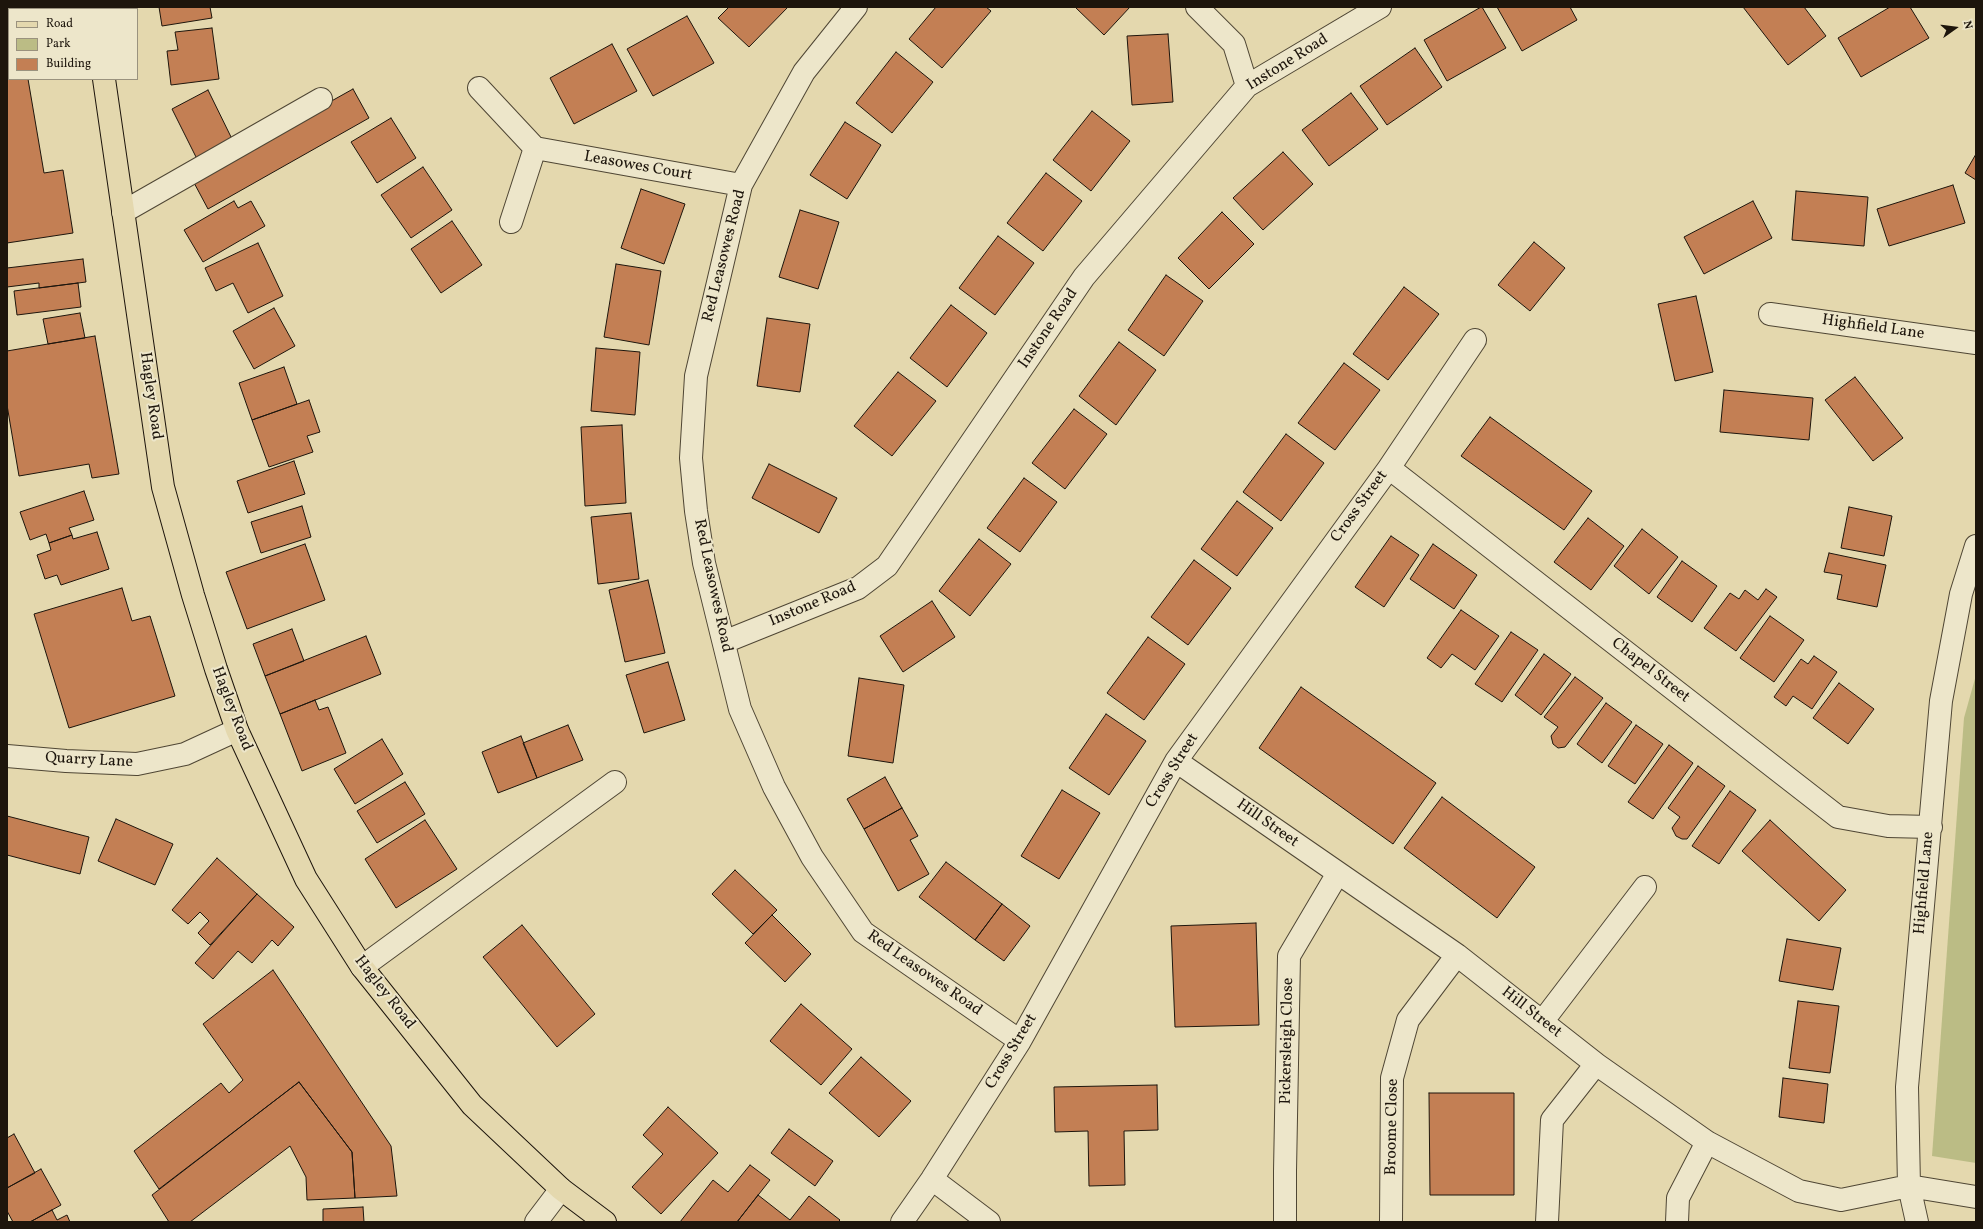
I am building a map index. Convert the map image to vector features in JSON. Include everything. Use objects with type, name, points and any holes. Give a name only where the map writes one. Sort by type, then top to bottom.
[{"type":"main road","name":"Hagley Road","points":[[104,80],[163,487],[216,669],[237,730],[306,879],[362,967],[472,1105],[561,1189],[605,1222]]},
{"type":"street","name":"Red Leasowes Road","points":[[856,7],[804,72],[741,185],[696,376],[691,458],[696,511],[704,563],[740,709],[774,787],[812,857],[863,932],[1020,1041]]},
{"type":"street","points":[[1197,7],[1234,44],[1247,86]]},
{"type":"street","name":"Instone Road","points":[[724,642],[858,588],[887,566],[1084,277],[1247,86],[1380,7]]},
{"type":"street","points":[[479,88],[535,148],[511,222]]},
{"type":"street","points":[[123,212],[321,99]]},
{"type":"street","name":"Leasowes Court","points":[[535,148],[741,185]]},
{"type":"street","name":"Highfield Lane","points":[[1770,314],[1976,343]]},
{"type":"street","name":"Cross Street","points":[[902,1222],[932,1179],[1020,1041],[1176,761],[1388,468],[1475,340]]},
{"type":"street","name":"Chapel Street","points":[[1388,468],[1838,817],[1888,826],[1931,827]]},
{"type":"street","name":"Highfield Lane","points":[[1917,1222],[1909,1186],[1907,1087],[1941,701],[1961,594],[1976,546]]},
{"type":"street","name":"Quarry Lane","points":[[7,756],[66,761],[137,764],[185,754],[237,730]]},
{"type":"street","name":"Hill Street","points":[[1176,761],[1457,955],[1596,1064],[1707,1142],[1799,1191],[1841,1200],[1909,1186]]},
{"type":"street","points":[[362,967],[615,782]]},
{"type":"street","name":"Pickersleigh Close","points":[[1285,1222],[1290,956],[1338,874]]},
{"type":"street","points":[[1542,1022],[1646,887]]},
{"type":"street","name":"Broome Close","points":[[1391,1222],[1392,1078],[1408,1020],[1457,955]]},
{"type":"street","points":[[1547,1222],[1552,1120],[1596,1064]]},
{"type":"street","points":[[1677,1222],[1678,1198],[1707,1142]]},
{"type":"street","points":[[932,1179],[989,1222]]},
{"type":"street","points":[[1909,1186],[1976,1197]]},
{"type":"street","points":[[536,1222],[561,1189]]},
{"type":"green space","points":[[1976,675],[1976,1163],[1932,1156],[1964,718]]},
{"type":"building","points":[[159,7],[210,7],[212,18],[162,26]]},
{"type":"building","points":[[729,7],[788,7],[749,47],[718,18]]},
{"type":"building","points":[[936,7],[986,7],[991,11],[942,68],[909,39]]},
{"type":"building","points":[[1075,7],[1130,7],[1104,35]]},
{"type":"building","points":[[1481,7],[1506,48],[1447,81],[1424,40]]},
{"type":"building","points":[[1497,7],[1570,7],[1577,20],[1522,51]]},
{"type":"building","points":[[1743,7],[1804,7],[1826,36],[1788,65]]},
{"type":"building","points":[[1890,7],[1910,7],[1929,38],[1861,77],[1838,38]]},
{"type":"building","points":[[687,16],[714,63],[653,96],[627,49]]},
{"type":"building","points":[[212,28],[219,79],[171,85],[167,51],[178,50],[175,32]]},
{"type":"building","points":[[1168,34],[1173,102],[1132,105],[1127,36]]},
{"type":"building","points":[[8,40],[8,80],[28,80],[44,173],[63,170],[73,233],[7,243]]},
{"type":"building","points":[[612,44],[637,91],[574,124],[550,78]]},
{"type":"building","points":[[1415,48],[1442,87],[1387,125],[1360,86]]},
{"type":"building","points":[[896,52],[933,82],[892,133],[856,103]]},
{"type":"building","points":[[353,89],[369,118],[208,209],[192,179]]},
{"type":"building","points":[[208,90],[233,141],[197,159],[172,109]]},
{"type":"building","points":[[1351,93],[1378,129],[1329,166],[1302,130]]},
{"type":"building","points":[[1092,111],[1130,141],[1091,191],[1053,160]]},
{"type":"building","points":[[391,118],[416,158],[377,183],[351,142]]},
{"type":"building","points":[[845,122],[881,145],[847,199],[810,175]]},
{"type":"building","points":[[1283,152],[1313,184],[1263,230],[1233,198]]},
{"type":"building","points":[[1976,154],[1976,180],[1965,173]]},
{"type":"building","points":[[423,167],[452,210],[411,238],[381,195]]},
{"type":"building","points":[[1046,173],[1082,201],[1043,251],[1007,223]]},
{"type":"building","points":[[1953,185],[1965,223],[1889,246],[1877,209]]},
{"type":"building","points":[[641,189],[685,204],[664,264],[621,248]]},
{"type":"building","points":[[1796,191],[1868,197],[1864,246],[1792,240]]},
{"type":"building","points":[[234,201],[238,208],[251,201],[265,226],[203,262],[184,230]]},
{"type":"building","points":[[1753,201],[1772,238],[1704,274],[1684,237]]},
{"type":"building","points":[[800,210],[839,222],[818,289],[779,277]]},
{"type":"building","points":[[1222,212],[1254,244],[1209,289],[1178,258]]},
{"type":"building","points":[[452,221],[482,265],[441,293],[411,249]]},
{"type":"building","points":[[998,236],[1034,263],[995,315],[959,288]]},
{"type":"building","points":[[1534,242],[1565,268],[1530,311],[1498,285]]},
{"type":"building","points":[[258,243],[283,296],[248,313],[233,283],[216,291],[205,268]]},
{"type":"building","points":[[83,259],[86,282],[39,288],[39,283],[7,287],[7,268]]},
{"type":"building","points":[[616,264],[661,271],[649,345],[604,337]]},
{"type":"building","points":[[1166,275],[1203,301],[1164,356],[1128,330]]},
{"type":"building","points":[[78,283],[81,307],[17,315],[14,291]]},
{"type":"building","points":[[1404,287],[1439,314],[1388,380],[1353,354]]},
{"type":"building","points":[[1696,296],[1713,372],[1675,381],[1658,304]]},
{"type":"building","points":[[951,305],[987,333],[947,387],[910,358]]},
{"type":"building","points":[[274,308],[295,346],[254,369],[233,331]]},
{"type":"building","points":[[80,313],[85,338],[48,344],[43,319]]},
{"type":"building","points":[[767,318],[810,324],[800,392],[757,386]]},
{"type":"building","points":[[95,336],[119,474],[92,478],[89,464],[19,476],[7,405],[7,351]]},
{"type":"building","points":[[1119,342],[1156,370],[1116,425],[1079,396]]},
{"type":"building","points":[[596,348],[640,352],[635,415],[591,411]]},
{"type":"building","points":[[1344,363],[1380,390],[1335,450],[1298,423]]},
{"type":"building","points":[[284,367],[297,404],[252,420],[239,383]]},
{"type":"building","points":[[898,372],[936,401],[892,456],[854,426]]},
{"type":"building","points":[[1855,377],[1903,438],[1873,461],[1825,400]]},
{"type":"building","points":[[1724,390],[1813,398],[1809,440],[1720,432]]},
{"type":"building","points":[[309,400],[320,432],[307,436],[313,452],[269,467],[252,420]]},
{"type":"building","points":[[1074,409],[1107,434],[1065,489],[1032,463]]},
{"type":"building","points":[[1490,417],[1592,491],[1564,530],[1461,456]]},
{"type":"building","points":[[622,425],[626,503],[585,506],[581,427]]},
{"type":"building","points":[[1286,434],[1324,463],[1281,521],[1243,492]]},
{"type":"building","points":[[294,461],[305,494],[248,513],[237,481]]},
{"type":"building","points":[[769,464],[837,498],[819,533],[752,498]]},
{"type":"building","points":[[1024,478],[1057,502],[1020,552],[987,528]]},
{"type":"building","points":[[84,491],[94,520],[69,528],[72,535],[49,543],[46,534],[30,540],[20,512]]},
{"type":"building","points":[[1237,501],[1273,528],[1237,576],[1201,549]]},
{"type":"building","points":[[302,506],[311,537],[261,553],[251,522]]},
{"type":"building","points":[[1849,507],[1892,516],[1884,556],[1841,548]]},
{"type":"building","points":[[631,513],[639,579],[598,584],[591,517]]},
{"type":"building","points":[[1588,518],[1624,546],[1591,590],[1554,562]]},
{"type":"building","points":[[1642,529],[1678,557],[1649,594],[1614,566]]},
{"type":"building","points":[[97,532],[109,569],[61,585],[57,575],[45,579],[37,555],[51,550],[49,543],[72,535],[73,539]]},
{"type":"building","points":[[1391,536],[1419,555],[1384,607],[1355,587]]},
{"type":"building","points":[[979,539],[1011,564],[970,616],[939,591]]},
{"type":"building","points":[[305,544],[325,600],[247,629],[226,572]]},
{"type":"building","points":[[1433,544],[1477,575],[1454,609],[1410,579]]},
{"type":"building","points":[[1829,553],[1886,565],[1877,607],[1837,599],[1842,575],[1824,572]]},
{"type":"building","points":[[1194,560],[1231,588],[1188,645],[1151,617]]},
{"type":"building","points":[[1682,561],[1717,586],[1692,622],[1657,597]]},
{"type":"building","points":[[648,580],[665,653],[625,662],[609,590]]},
{"type":"building","points":[[122,588],[132,621],[150,616],[175,696],[69,728],[34,614]]},
{"type":"building","points":[[1766,589],[1777,597],[1736,651],[1704,628],[1730,593],[1739,599],[1745,590],[1758,600]]},
{"type":"building","points":[[932,601],[955,637],[903,672],[880,636]]},
{"type":"building","points":[[1461,610],[1499,636],[1475,670],[1452,654],[1441,668],[1427,658]]},
{"type":"building","points":[[1770,616],[1804,640],[1774,682],[1740,658]]},
{"type":"building","points":[[292,629],[304,661],[265,676],[253,644]]},
{"type":"building","points":[[1511,632],[1538,650],[1502,702],[1475,684]]},
{"type":"building","points":[[366,636],[381,674],[280,714],[265,676]]},
{"type":"building","points":[[1148,637],[1185,664],[1144,720],[1107,693]]},
{"type":"building","points":[[1544,654],[1571,674],[1541,715],[1515,695]]},
{"type":"building","points":[[1814,656],[1837,672],[1812,709],[1793,696],[1786,706],[1774,697],[1801,659],[1808,664]]},
{"type":"building","points":[[668,662],[685,720],[644,733],[626,675]]},
{"type":"building","points":[[1575,677],[1603,698],[1565,747],[1558,748],[1553,744],[1551,736],[1558,727],[1544,717]]},
{"type":"building","points":[[859,678],[904,685],[893,763],[848,756]]},
{"type":"building","points":[[1839,683],[1874,709],[1848,744],[1813,718]]},
{"type":"building","points":[[1301,687],[1436,783],[1393,844],[1259,748]]},
{"type":"building","points":[[315,700],[319,710],[328,707],[346,753],[302,771],[280,714]]},
{"type":"building","points":[[1606,703],[1632,722],[1602,763],[1577,744]]},
{"type":"building","points":[[1106,714],[1146,741],[1109,795],[1069,768]]},
{"type":"building","points":[[568,725],[583,760],[537,778],[523,743]]},
{"type":"building","points":[[1636,725],[1663,744],[1635,784],[1608,766]]},
{"type":"building","points":[[521,736],[537,778],[498,793],[482,752]]},
{"type":"building","points":[[382,739],[403,774],[355,804],[334,769]]},
{"type":"building","points":[[1669,745],[1693,763],[1653,819],[1628,802]]},
{"type":"building","points":[[1698,766],[1725,786],[1687,839],[1682,839],[1676,836],[1672,828],[1680,817],[1668,808]]},
{"type":"building","points":[[885,777],[902,808],[864,829],[847,799]]},
{"type":"building","points":[[405,782],[425,814],[377,843],[357,811]]},
{"type":"building","points":[[1062,790],[1100,813],[1059,879],[1021,856]]},
{"type":"building","points":[[1730,791],[1756,810],[1719,864],[1692,846]]},
{"type":"building","points":[[1442,797],[1535,867],[1497,918],[1404,848]]},
{"type":"building","points":[[902,808],[918,836],[910,840],[929,874],[898,891],[864,829]]},
{"type":"building","points":[[7,816],[89,837],[80,874],[7,855]]},
{"type":"building","points":[[116,819],[173,844],[155,885],[98,861]]},
{"type":"building","points":[[425,820],[457,869],[396,908],[365,859]]},
{"type":"building","points":[[1770,820],[1846,890],[1819,921],[1742,851]]},
{"type":"building","points":[[217,858],[257,894],[210,945],[198,933],[209,921],[200,912],[188,924],[172,910]]},
{"type":"building","points":[[946,862],[1002,904],[975,940],[919,897]]},
{"type":"building","points":[[735,870],[777,910],[753,934],[712,894]]},
{"type":"building","points":[[257,894],[294,927],[278,946],[272,940],[252,963],[238,951],[213,979],[195,963]]},
{"type":"building","points":[[1002,904],[1030,926],[1004,961],[975,940]]},
{"type":"building","points":[[772,915],[811,954],[785,982],[745,943]]},
{"type":"building","points":[[1256,923],[1259,1025],[1175,1027],[1171,926]]},
{"type":"building","points":[[522,925],[595,1014],[557,1047],[483,957]]},
{"type":"building","points":[[1787,939],[1841,948],[1833,990],[1779,981]]},
{"type":"building","points":[[273,970],[391,1146],[397,1196],[355,1198],[352,1152],[299,1082],[159,1189],[134,1151],[221,1083],[229,1093],[243,1080],[203,1024]]},
{"type":"building","points":[[1798,1001],[1839,1006],[1830,1073],[1789,1068]]},
{"type":"building","points":[[801,1004],[852,1049],[821,1085],[770,1041]]},
{"type":"building","points":[[861,1057],[911,1101],[879,1137],[829,1093]]},
{"type":"building","points":[[1783,1078],[1828,1084],[1824,1123],[1779,1117]]},
{"type":"building","points":[[299,1082],[352,1152],[355,1198],[307,1200],[306,1177],[290,1146],[190,1222],[169,1222],[152,1195]]},
{"type":"building","points":[[1157,1085],[1158,1130],[1124,1131],[1125,1185],[1089,1186],[1088,1131],[1055,1132],[1054,1087]]},
{"type":"building","points":[[1429,1093],[1514,1093],[1514,1195],[1430,1195]]},
{"type":"building","points":[[668,1107],[718,1153],[661,1214],[632,1187],[663,1154],[643,1135]]},
{"type":"building","points":[[789,1129],[833,1161],[815,1186],[771,1153]]},
{"type":"building","points":[[14,1134],[35,1173],[7,1188],[7,1138]]},
{"type":"building","points":[[750,1165],[770,1180],[737,1222],[680,1222],[713,1180],[728,1192]]},
{"type":"building","points":[[41,1169],[61,1205],[30,1222],[13,1222],[7,1211],[7,1188]]},
{"type":"building","points":[[758,1195],[790,1220],[809,1196],[840,1220],[838,1222],[737,1222]]},
{"type":"building","points":[[363,1207],[364,1222],[323,1222],[323,1209]]},
{"type":"building","points":[[52,1210],[57,1220],[67,1215],[70,1222],[30,1222]]}]
